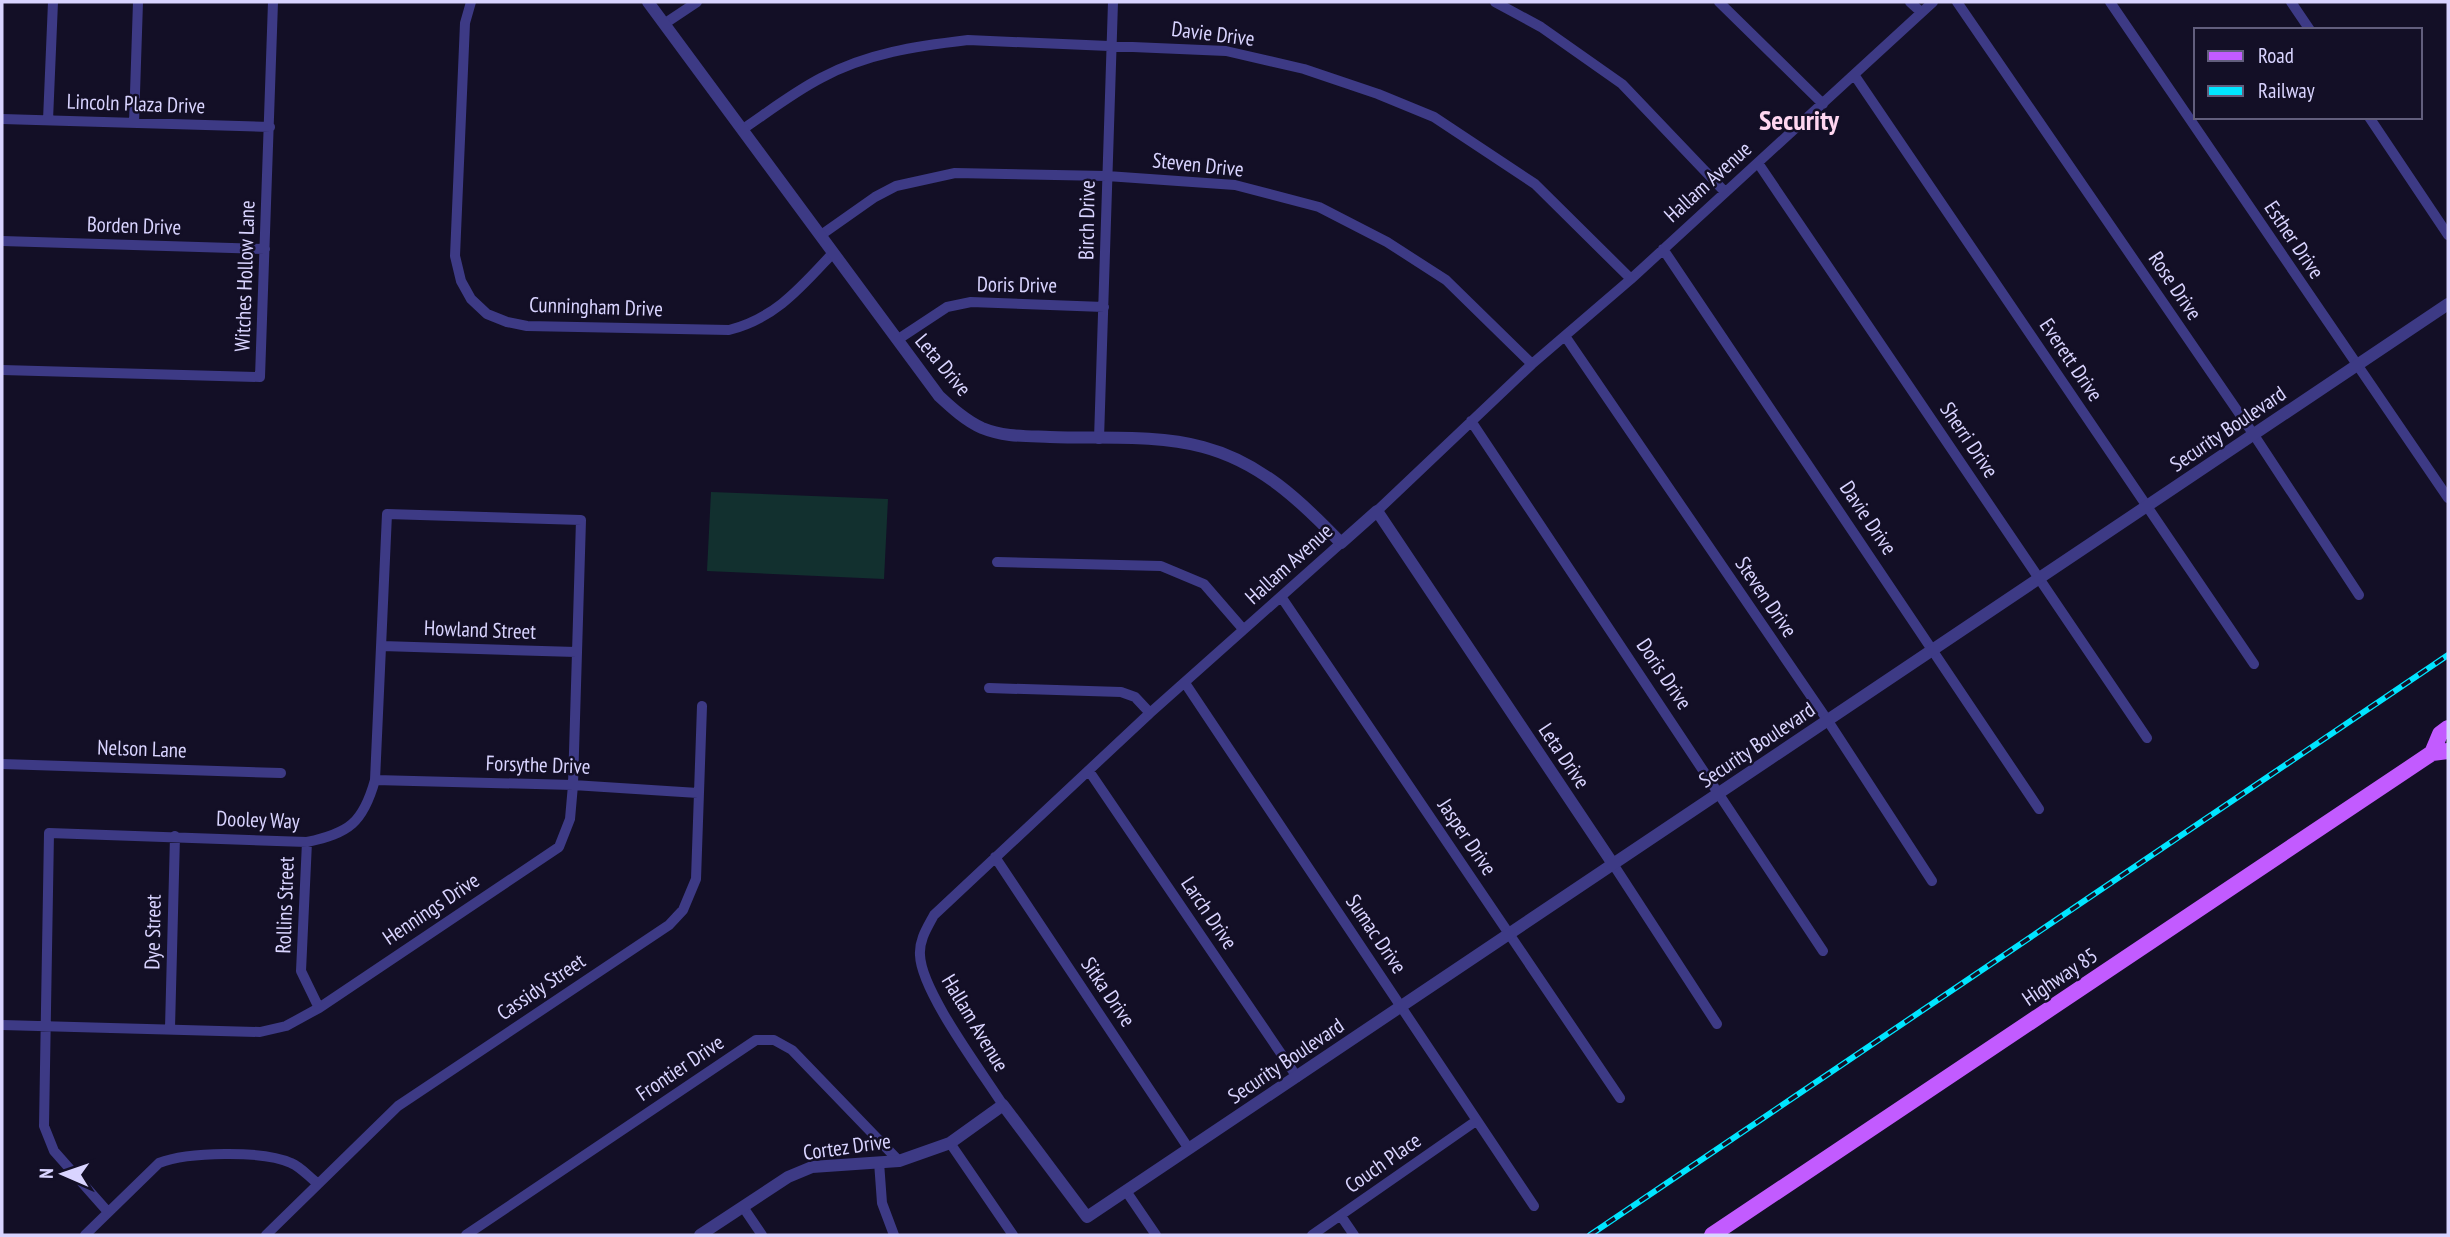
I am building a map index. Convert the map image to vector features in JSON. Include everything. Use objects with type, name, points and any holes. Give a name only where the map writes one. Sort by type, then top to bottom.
[{"type":"main road","name":"Highway 85","points":[[1712,1235],[2440,752],[2440,734],[2448,729]]},
{"type":"street","points":[[48,120],[53,2]]},
{"type":"street","points":[[134,123],[138,2]]},
{"type":"street","name":"Witches Hollow Lane","points":[[2,370],[260,377],[274,2]]},
{"type":"street","name":"Cunningham Drive","points":[[471,2],[465,23],[455,256],[461,281],[471,299],[487,314],[527,326],[729,330],[751,324],[780,307],[833,253]]},
{"type":"street","name":"Leta Drive","points":[[648,2],[939,396],[981,427],[1009,436],[1175,442],[1226,454],[1278,484],[1341,542]]},
{"type":"street","points":[[664,24],[697,2]]},
{"type":"street","name":"Birch Drive","points":[[1099,439],[1113,2]]},
{"type":"street","points":[[1495,2],[1541,27],[1622,84],[1725,191]]},
{"type":"street","points":[[1719,2],[1823,104]]},
{"type":"street","points":[[1910,2],[1921,12]]},
{"type":"street","name":"Hallam Avenue","points":[[1087,1217],[1003,1105],[926,982],[920,956],[923,936],[934,915],[1150,713],[1243,629],[1282,598],[1532,364],[1631,279],[1933,2]]},
{"type":"street","name":"Rose Drive","points":[[1957,2],[2254,435],[2359,595]]},
{"type":"street","name":"Esther Drive","points":[[2110,2],[2448,498]]},
{"type":"street","points":[[2291,2],[2309,28]]},
{"type":"street","name":"Davie Drive","points":[[743,129],[821,78],[884,52],[968,40],[1226,51],[1304,69],[1434,117],[1535,184],[1631,279]]},
{"type":"street","name":"Everett Drive","points":[[1855,76],[2254,664]]},
{"type":"street","name":"Lincoln Plaza Drive","points":[[2,119],[270,128]]},
{"type":"street","points":[[2370,119],[2448,235]]},
{"type":"street","name":"Sherri Drive","points":[[1758,163],[2147,738]]},
{"type":"street","name":"Steven Drive","points":[[821,235],[874,197],[924,178],[955,173],[1107,176],[1234,185],[1319,207],[1387,242],[1446,280],[1532,364]]},
{"type":"street","name":"Borden Drive","points":[[2,242],[265,249]]},
{"type":"street","name":"Davie Drive","points":[[1663,249],[2039,808]]},
{"type":"street","name":"Doris Drive","points":[[897,340],[947,307],[971,302],[1104,307]]},
{"type":"street","name":"Security Boulevard","points":[[1087,1217],[2448,304]]},
{"type":"street","name":"Steven Drive","points":[[1565,336],[1828,720],[1932,881]]},
{"type":"street","name":"Doris Drive","points":[[1471,421],[1823,951]]},
{"type":"street","name":"Leta Drive","points":[[1377,511],[1717,1024]]},
{"type":"street","name":"Dooley Way","points":[[108,1212],[54,1150],[44,1126],[49,833],[307,842],[334,836],[352,826],[368,808],[375,780],[387,514],[581,520]]},
{"type":"street","name":"Hennings Drive","points":[[2,1024],[260,1032],[286,1026],[319,1008],[559,847],[570,819],[573,785],[581,520]]},
{"type":"street","points":[[997,562],[1161,566],[1204,584],[1243,629]]},
{"type":"street","name":"Jasper Drive","points":[[1282,598],[1620,1098]]},
{"type":"street","name":"Howland Street","points":[[382,646],[576,652]]},
{"type":"street","name":"Sumac Drive","points":[[1185,683],[1534,1206]]},
{"type":"street","points":[[989,688],[1121,692],[1135,698],[1150,713]]},
{"type":"street","name":"Cassidy Street","points":[[266,1235],[398,1106],[669,925],[683,910],[696,879],[702,706]]},
{"type":"street","name":"Nelson Lane","points":[[2,764],[281,773]]},
{"type":"street","name":"Larch Drive","points":[[1089,771],[1297,1077]]},
{"type":"street","name":"Forsythe Drive","points":[[375,780],[573,785],[698,793]]},
{"type":"street","name":"Dye Street","points":[[170,1028],[175,836]]},
{"type":"street","name":"Rollins Street","points":[[307,842],[301,971],[319,1008]]},
{"type":"street","name":"Sitka Drive","points":[[995,857],[1189,1149]]},
{"type":"street","name":"Frontier Drive","points":[[466,1235],[756,1040],[774,1040],[792,1050],[899,1161]]},
{"type":"street","name":"Cortez Drive","points":[[700,1235],[788,1177],[812,1167],[899,1161],[950,1143],[1003,1105]]},
{"type":"street","name":"Couch Place","points":[[1312,1235],[1476,1121]]},
{"type":"street","points":[[950,1143],[1013,1235]]},
{"type":"street","points":[[85,1235],[159,1163],[175,1157],[272,1156],[294,1164],[317,1184]]},
{"type":"street","points":[[879,1162],[882,1203],[894,1235]]},
{"type":"street","points":[[1126,1191],[1156,1235]]},
{"type":"street","points":[[743,1207],[761,1235]]},
{"type":"street","points":[[1341,1216],[1354,1235]]},
{"type":"green space","points":[[711,492],[888,499],[884,579],[707,571]]},
{"type":"railway","points":[[1590,1235],[2448,655]]},
{"type":"district","name":"Security","points":[[1799,120]]}]
